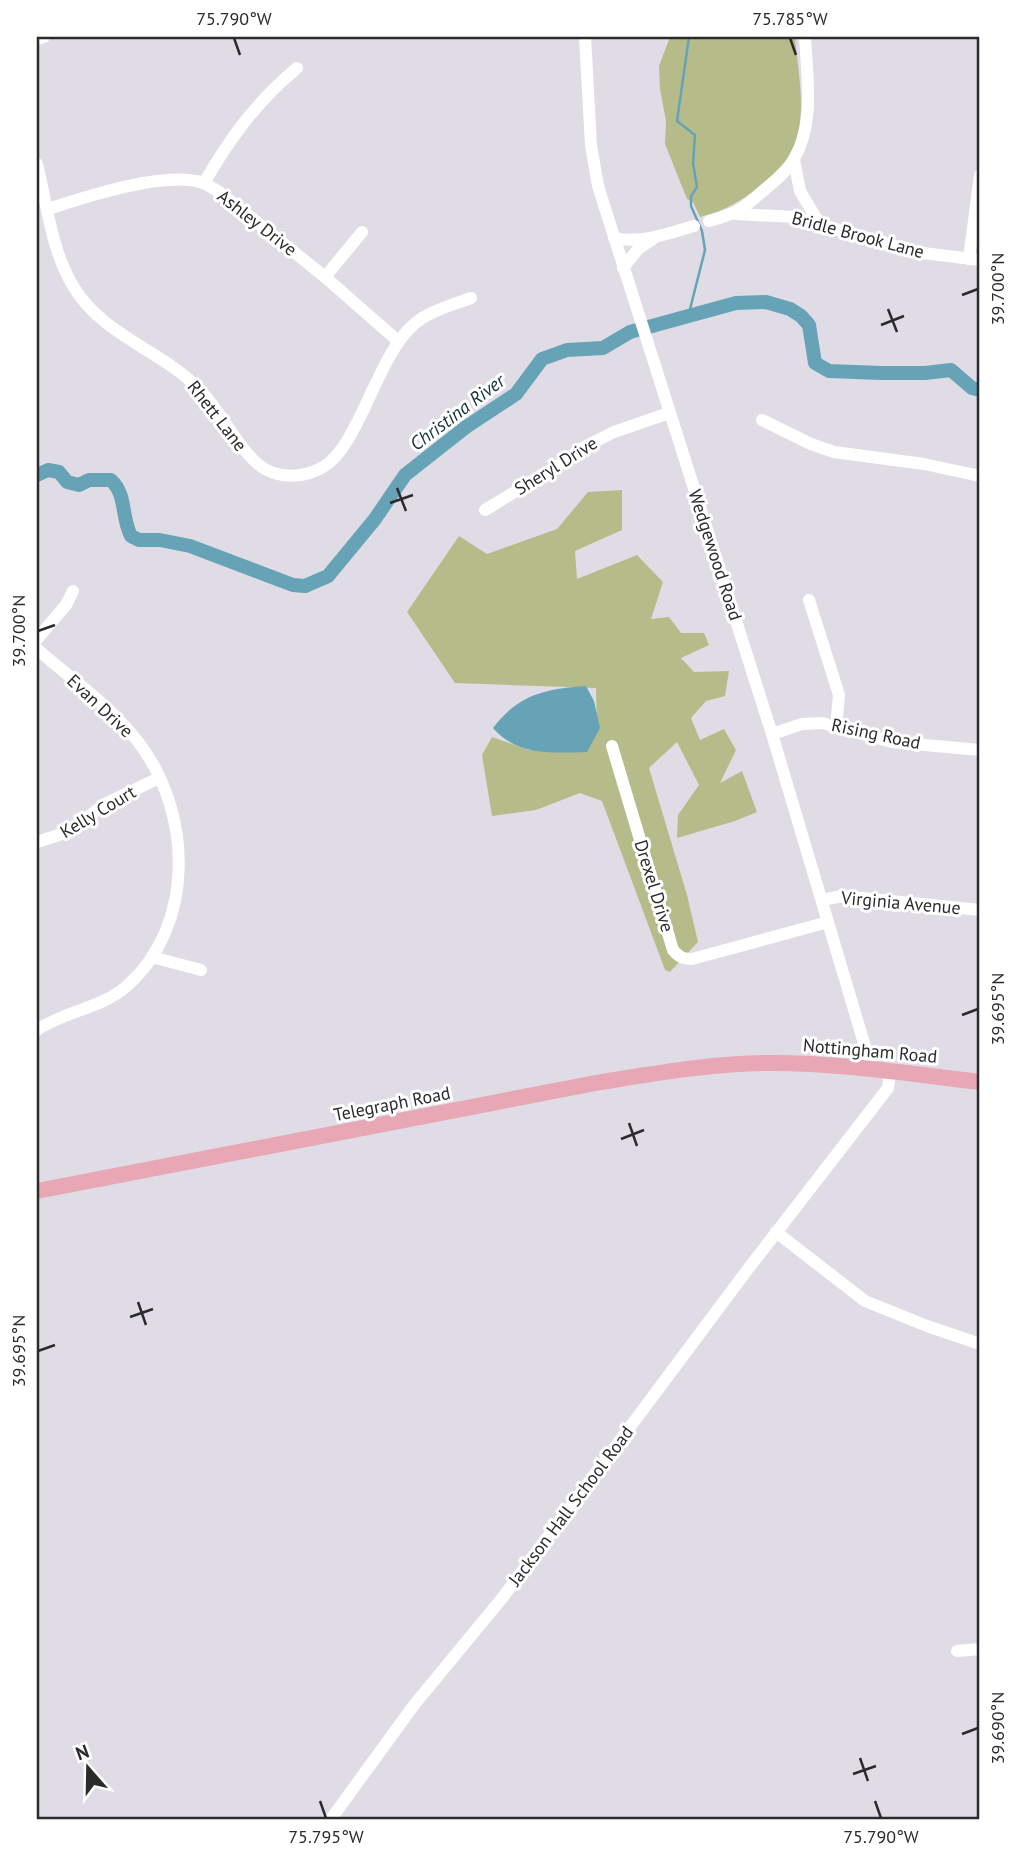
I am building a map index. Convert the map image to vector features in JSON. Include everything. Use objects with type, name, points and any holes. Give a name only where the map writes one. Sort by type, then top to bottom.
[{"type":"main road","name":"Nottingham Road","points":[[756,1063],[817,1064],[980,1082]]},
{"type":"main road","name":"Telegraph Road","points":[[37,1191],[601,1083],[682,1070],[756,1063]]},
{"type":"street","points":[[37,39],[44,37]]},
{"type":"street","name":"Wedgewood Road","points":[[585,37],[591,145],[598,186],[772,734],[872,1070]]},
{"type":"street","points":[[709,222],[736,214],[776,180],[794,159],[803,138],[809,96],[805,37]]},
{"type":"street","points":[[204,183],[224,149],[254,109],[297,68]]},
{"type":"street","points":[[794,159],[800,191],[819,223]]},
{"type":"street","name":"Rhett Lane","points":[[37,164],[54,242],[65,272],[82,298],[112,328],[182,373],[220,414],[244,451],[256,464],[274,474],[285,476],[308,473],[332,461],[354,427],[381,369],[398,341],[414,324],[430,314],[471,298]]},
{"type":"street","points":[[974,260],[980,175]]},
{"type":"street","name":"Ashley Drive","points":[[48,209],[78,199],[162,180],[204,183],[222,194],[325,277],[398,341]]},
{"type":"street","name":"Bridle Brook Lane","points":[[736,214],[775,214],[819,223],[915,252],[974,260]]},
{"type":"street","points":[[614,238],[623,240],[656,237],[694,226]]},
{"type":"street","points":[[325,277],[362,232]]},
{"type":"street","points":[[623,268],[638,248],[656,237]]},
{"type":"street","name":"Sheryl Drive","points":[[485,510],[584,447],[614,432],[669,413]]},
{"type":"street","points":[[762,420],[834,452],[924,464],[980,476]]},
{"type":"street","points":[[37,639],[66,605],[73,592]]},
{"type":"street","points":[[809,600],[839,695],[836,727]]},
{"type":"street","name":"Evan Drive","points":[[37,649],[123,724],[148,755],[159,778],[174,825],[180,858],[176,900],[171,916],[152,957],[140,973],[111,998],[37,1030]]},
{"type":"street","name":"Rising Road","points":[[772,734],[812,723],[892,742],[980,750]]},
{"type":"street","name":"Drexel Drive","points":[[612,746],[673,950],[677,955],[692,959],[828,922]]},
{"type":"street","name":"Kelly Court","points":[[37,842],[68,832],[104,804],[159,778]]},
{"type":"street","name":"Virginia Avenue","points":[[822,900],[842,896],[980,911]]},
{"type":"street","points":[[152,957],[201,970]]},
{"type":"street","name":"Jackson Hall School Road","points":[[331,1819],[414,1705],[503,1597],[776,1232],[888,1088],[890,1072]]},
{"type":"street","points":[[776,1232],[865,1301],[980,1344]]},
{"type":"street","points":[[957,1651],[980,1649]]},
{"type":"green space","points":[[670,37],[795,37],[801,115],[795,145],[788,159],[776,173],[747,196],[700,217],[693,202],[687,199],[665,144],[666,121],[659,66]]},
{"type":"green space","points":[[622,490],[622,530],[575,551],[577,579],[637,555],[663,582],[651,619],[669,617],[681,633],[704,633],[709,645],[681,658],[694,672],[729,671],[725,696],[706,701],[691,718],[700,740],[724,729],[736,750],[720,783],[742,771],[757,812],[677,838],[678,815],[699,785],[677,742],[649,768],[687,895],[698,942],[670,972],[665,970],[602,801],[580,793],[536,810],[492,816],[482,755],[492,737],[529,750],[597,733],[596,688],[455,683],[407,612],[459,536],[487,554],[557,529],[588,492]]},
{"type":"water","points":[[586,686],[594,701],[600,728],[587,752],[549,752],[524,748],[513,744],[493,728],[513,708],[534,695]]},
{"type":"waterway","points":[[688,317],[705,250],[702,231],[691,206],[691,196],[697,187],[693,163],[695,135],[677,121],[689,37]]},
{"type":"waterway","name":"Christina River","points":[[37,475],[48,470],[59,472],[67,482],[79,485],[89,480],[111,480],[122,499],[131,536],[139,540],[160,540],[190,546],[293,585],[305,586],[328,576],[375,519],[405,475],[466,427],[516,394],[542,359],[567,350],[603,348],[630,332],[736,303],[766,302],[790,309],[801,316],[809,325],[815,363],[829,371],[925,373],[951,370],[972,388],[980,390]]}]
